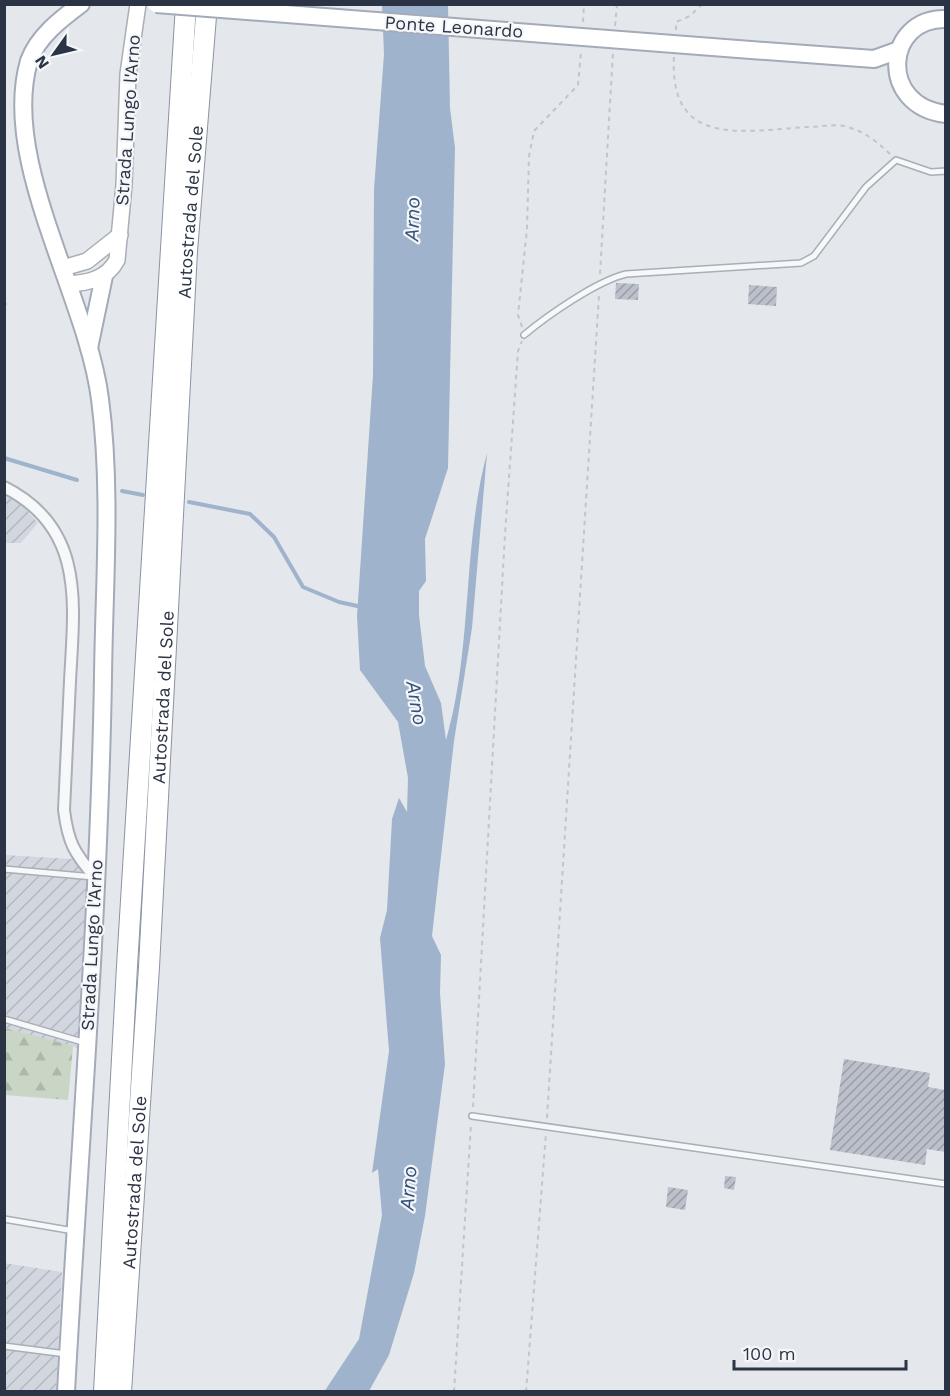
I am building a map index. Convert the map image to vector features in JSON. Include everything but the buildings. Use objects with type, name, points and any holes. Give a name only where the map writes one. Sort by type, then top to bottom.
[{"type":"highway","name":"Autostrada del Sole","points":[[104,1392],[127,966],[186,4]]},
{"type":"highway","name":"Autostrada del Sole","points":[[121,1392],[149,967],[186,274],[207,4]]},
{"type":"main road","name":"Strada Lungo l'Arno","points":[[66,1392],[102,744],[106,446],[98,385],[89,349],[33,185],[26,157],[21,106],[30,59],[52,26],[81,4]]},
{"type":"main road","name":"Ponte Leonardo","points":[[156,4],[874,59]]},
{"type":"main road","points":[[874,59],[899,50],[916,27],[929,20],[945,16]]},
{"type":"main road","points":[[899,50],[898,76],[904,91],[915,103],[929,111],[945,114]]},
{"type":"main road","points":[[874,59],[898,76]]},
{"type":"main road","points":[[89,349],[104,276]]},
{"type":"street","name":"Strada Lungo l'Arno","points":[[104,276],[112,270],[117,260],[128,74],[138,4]]},
{"type":"street","points":[[63,268],[87,261],[120,235]]},
{"type":"street","points":[[68,284],[86,283],[104,276]]},
{"type":"street","points":[[4,487],[26,498],[44,515],[56,533],[74,589],[64,810],[68,837],[77,857],[95,877]]},
{"type":"lane","points":[[524,335],[542,320],[610,278],[626,274],[801,263],[814,256],[866,187],[896,160],[931,172],[945,171]]},
{"type":"lane","points":[[4,869],[95,877]]},
{"type":"lane","points":[[4,1019],[87,1044]]},
{"type":"lane","points":[[472,1116],[945,1184]]},
{"type":"lane","points":[[4,1219],[76,1231]]},
{"type":"lane","points":[[4,1346],[68,1354]]},
{"type":"path","points":[[582,28],[584,4]]},
{"type":"path","points":[[615,27],[617,4]]},
{"type":"path","points":[[675,34],[676,22],[690,16],[702,4]]},
{"type":"path","points":[[675,46],[675,89],[686,111],[702,126],[730,131],[841,125],[867,133],[896,160]]},
{"type":"path","points":[[526,1392],[546,1128],[613,50]]},
{"type":"path","points":[[454,1392],[505,534],[518,351],[524,335],[518,315],[527,229],[529,156],[534,131],[578,85],[580,52]]},
{"type":"shaded area","points":[[4,493],[22,505],[38,523],[21,543],[5,543]]},
{"type":"shaded area","points":[[5,855],[88,860],[77,1048],[6,1028],[5,1031]]},
{"type":"shaded area","points":[[4,1263],[62,1272],[56,1391],[5,1391]]},
{"type":"green space","points":[[5,1028],[73,1046],[68,1100],[5,1095]]},
{"type":"water","name":"Arno","points":[[382,5],[448,5],[450,108],[455,148],[448,468],[425,539],[426,581],[419,591],[419,615],[425,666],[441,703],[446,740],[460,669],[474,524],[487,453],[472,628],[454,741],[432,936],[441,955],[440,993],[445,1064],[425,1216],[414,1273],[389,1355],[369,1391],[324,1392],[359,1339],[382,1215],[378,1169],[372,1173],[389,1051],[380,938],[387,910],[392,819],[399,798],[407,812],[408,778],[398,722],[360,670],[357,616],[373,375],[374,189],[384,54]]},
{"type":"waterway","points":[[4,458],[77,480]]},
{"type":"waterway","points":[[122,491],[143,495]]},
{"type":"waterway","points":[[189,502],[250,514],[274,537],[303,587],[339,602],[362,607]]}]
